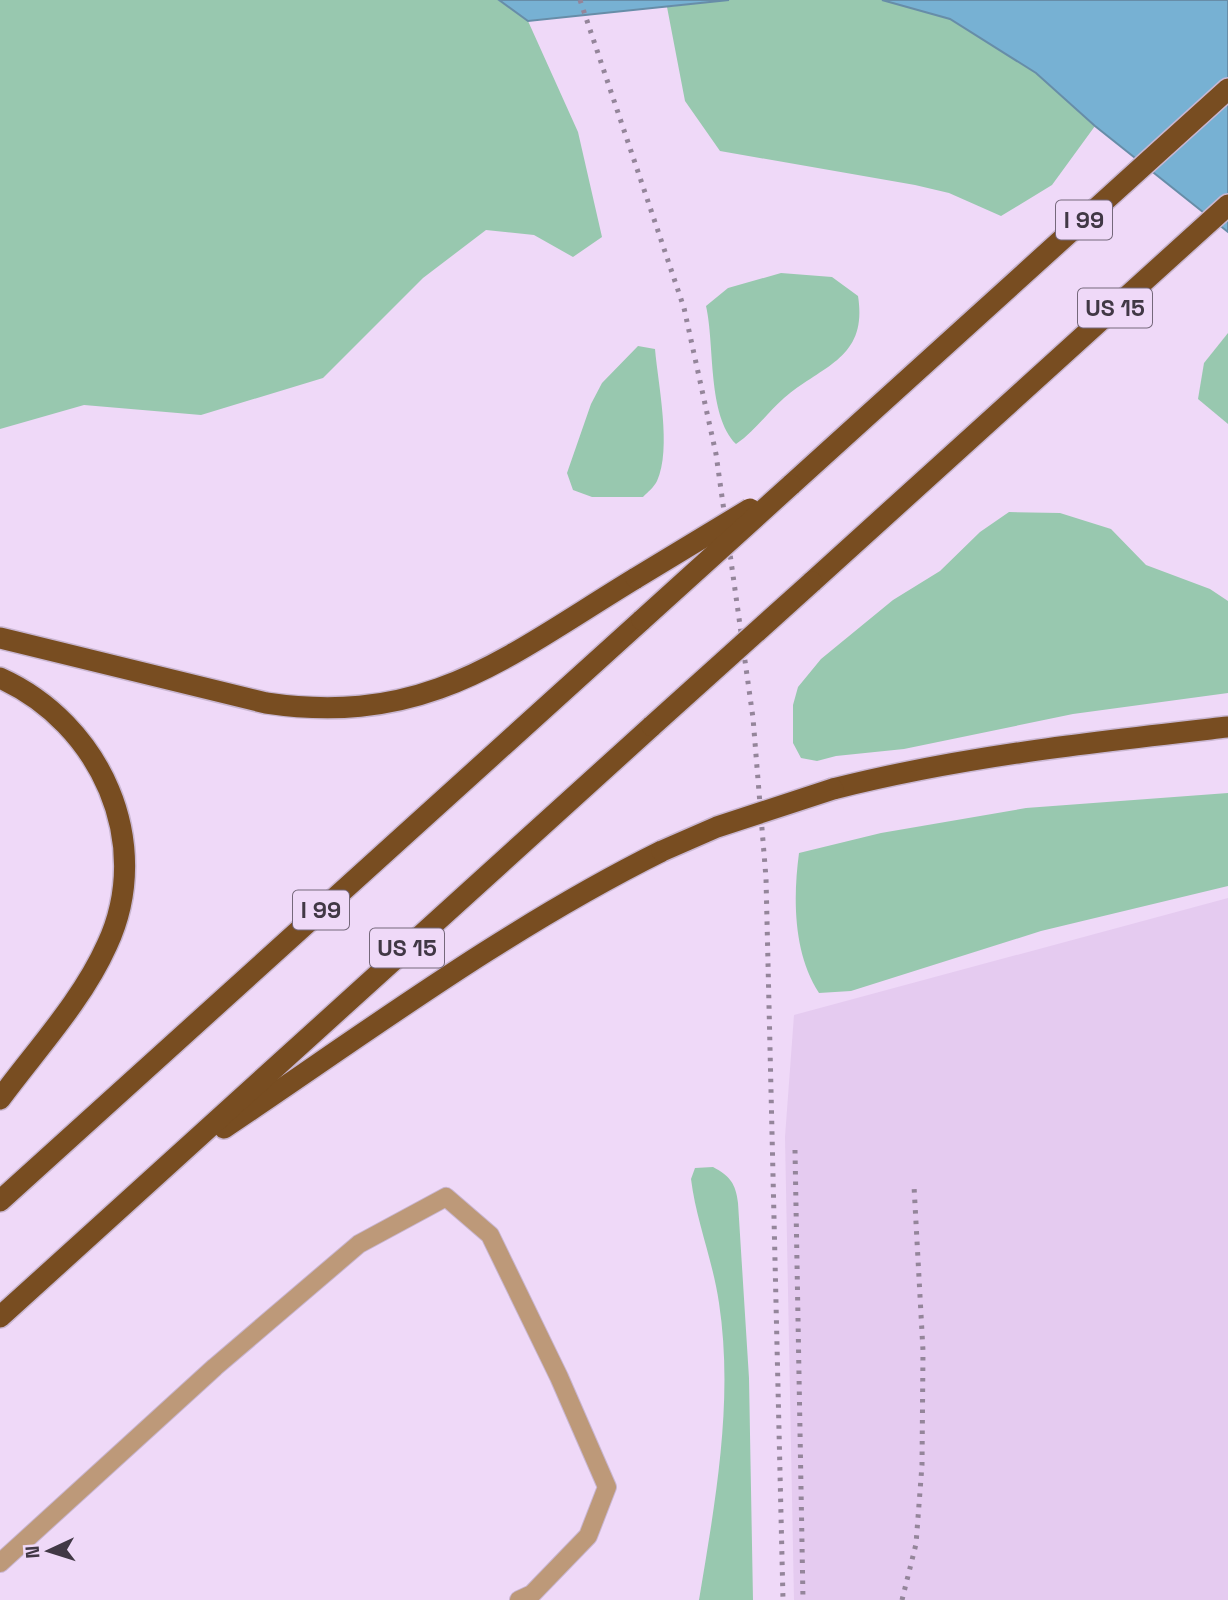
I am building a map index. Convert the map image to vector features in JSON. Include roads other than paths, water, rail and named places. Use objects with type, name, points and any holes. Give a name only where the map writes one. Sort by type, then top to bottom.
[{"type":"highway","name":"I 99","points":[[0,1201],[1228,89]]},
{"type":"highway","name":"US 15","points":[[161,1171],[1228,205]]},
{"type":"highway","points":[[0,638],[296,708],[355,708],[412,699],[464,680],[791,485]]},
{"type":"highway","points":[[0,678],[38,698],[57,714],[91,753],[113,796],[123,841],[124,862],[120,905],[107,946],[80,991],[0,1099]]},
{"type":"highway","points":[[0,1317],[161,1171],[499,943],[578,895],[662,851],[729,822],[833,789],[896,773],[1024,750],[1228,727]]},
{"type":"lane","points":[[0,1563],[215,1367],[359,1244],[446,1197],[490,1235],[559,1377],[607,1487],[588,1536],[532,1594],[519,1600]]},
{"type":"water","points":[[499,0],[729,0],[528,21]]},
{"type":"water","points":[[882,0],[1228,0],[1228,232],[1095,126],[1036,73],[950,19]]},
{"type":"railway","points":[[580,0],[684,308],[716,454],[753,718],[766,878],[783,1600]]},
{"type":"railway","points":[[795,1150],[803,1600]]},
{"type":"railway","points":[[902,1600],[916,1544],[922,1465],[923,1351],[914,1186]]}]
